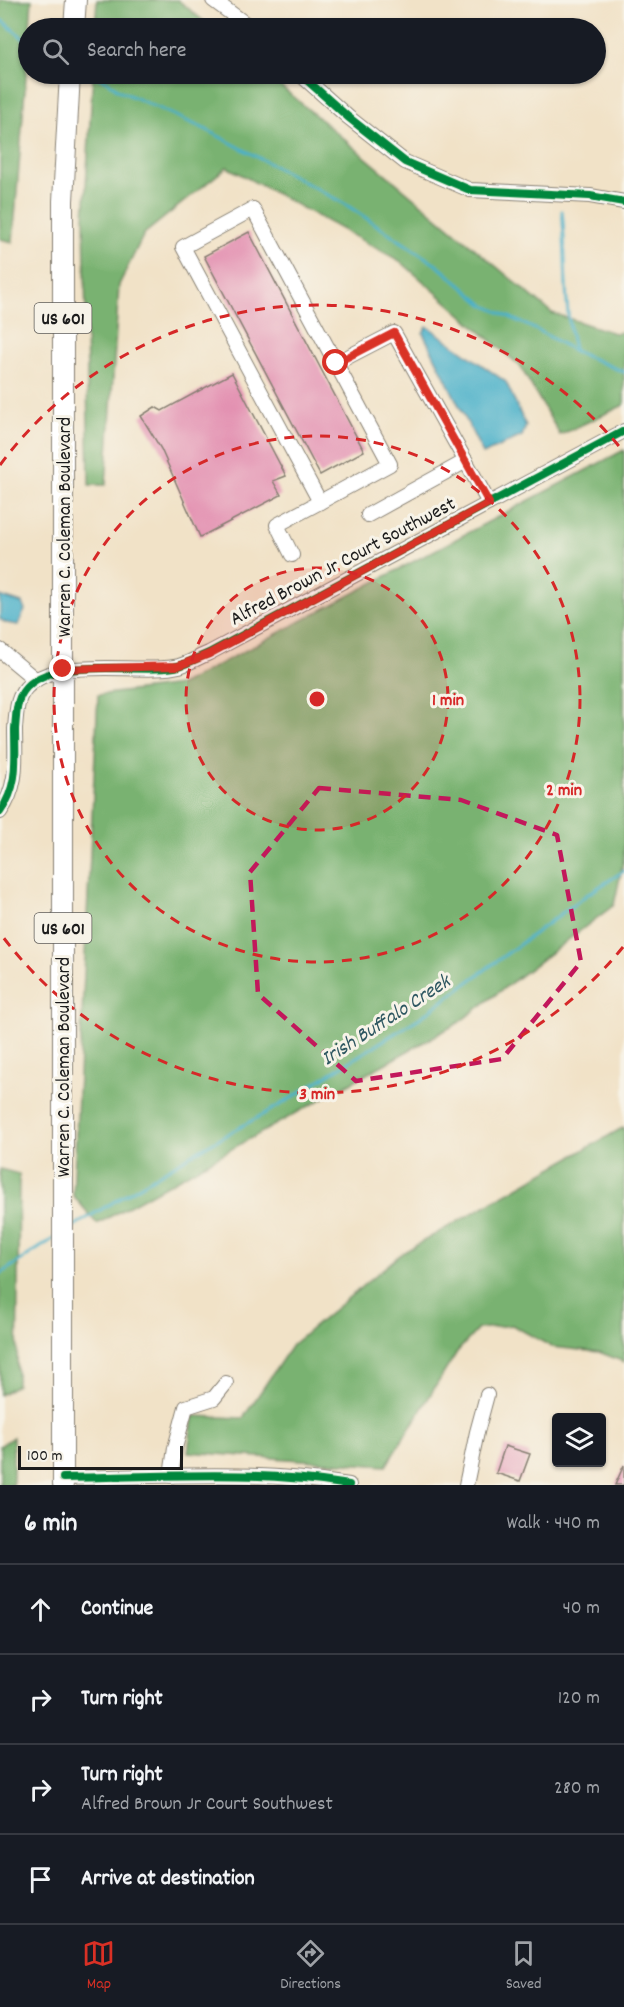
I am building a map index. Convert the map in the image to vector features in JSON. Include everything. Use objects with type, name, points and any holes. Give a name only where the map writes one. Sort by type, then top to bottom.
[{"type":"highway","points":[[75,18],[76,0]]},
{"type":"highway","name":"Warren C. Coleman Boulevard","points":[[63,1481],[63,201],[69,84]]},
{"type":"street","points":[[213,0],[237,18]]},
{"type":"street","points":[[311,84],[348,117],[405,162],[470,190],[590,196],[624,202]]},
{"type":"street","points":[[292,555],[277,525],[320,502],[390,464],[253,209],[183,247],[320,502]]},
{"type":"street","points":[[336,363],[394,333],[489,503]]},
{"type":"street","name":"Alfred Brown Jr Court Southwest","points":[[63,669],[178,666],[209,654],[624,431]]},
{"type":"street","points":[[368,515],[466,461]]},
{"type":"street","points":[[0,650],[36,680]]},
{"type":"street","points":[[0,812],[8,801],[15,780],[15,735],[19,698],[23,691],[36,680],[63,669]]},
{"type":"street","points":[[0,734],[15,735]]},
{"type":"street","points":[[174,1479],[175,1448],[186,1407],[214,1398],[226,1383]]},
{"type":"street","points":[[466,1485],[487,1395]]},
{"type":"street","points":[[63,1481],[261,1476],[349,1485]]},
{"type":"highlighted area","points":[[319,788],[461,800],[557,835],[581,962],[502,1059],[356,1081],[258,994],[250,872]]},
{"type":"green space","points":[[0,0],[32,0],[31,18],[18,18],[18,84],[25,84],[13,242],[0,239]]},
{"type":"green space","points":[[97,0],[178,0],[200,18],[96,18]]},
{"type":"green space","points":[[92,84],[278,84],[552,313],[614,333],[624,332],[624,405],[560,435],[520,366],[400,261],[227,167],[144,234],[119,285],[106,485],[89,485],[84,218]]},
{"type":"green space","points":[[624,450],[624,858],[614,905],[458,1023],[97,1224],[73,1195],[98,695],[180,685]]},
{"type":"green space","points":[[624,1127],[624,1362],[599,1352],[552,1347],[512,1325],[478,1329],[457,1352],[386,1466],[188,1452],[193,1416],[243,1418],[292,1345],[402,1253]]},
{"type":"green space","points":[[0,1169],[19,1174],[17,1385],[0,1395]]},
{"type":"green space","points":[[13,1437],[13,1485],[0,1485],[0,1446]]},
{"type":"water","points":[[427,326],[506,382],[526,426],[522,436],[483,454],[423,333]]},
{"type":"water","points":[[0,596],[22,603],[25,610],[18,625],[6,623],[0,619]]},
{"type":"building","points":[[249,232],[364,451],[320,475],[204,256]]},
{"type":"building","points":[[232,373],[286,476],[273,481],[281,495],[200,537],[161,449],[141,416],[155,407],[162,411]]},
{"type":"building","points":[[505,1446],[530,1454],[520,1481],[496,1473]]},
{"type":"building","points":[[624,1465],[624,1485],[615,1485]]},
{"type":"waterway","points":[[0,19],[18,34]]},
{"type":"waterway","points":[[110,84],[120,91],[207,130],[345,204],[438,266],[484,305],[541,332],[574,351],[624,372]]},
{"type":"waterway","points":[[562,211],[567,298],[574,349]]},
{"type":"waterway","name":"Irish Buffalo Creek","points":[[69,1229],[201,1149],[280,1105],[421,1017],[588,894],[624,871]]},
{"type":"waterway","name":"Irish Buffalo Creek","points":[[0,1274],[56,1237]]},
{"type":"cycle path","points":[[311,84],[348,117],[405,162],[470,190],[590,196],[624,202]]},
{"type":"cycle path","points":[[0,812],[10,792],[15,772],[15,729],[18,704],[20,697],[31,683],[48,674],[69,670],[179,666],[209,653],[624,431]]},
{"type":"cycle path","points":[[63,1478],[242,1475],[349,1485]]},
{"type":"route","points":[[63,669],[178,666],[209,654],[489,503],[394,333],[336,363]]}]
